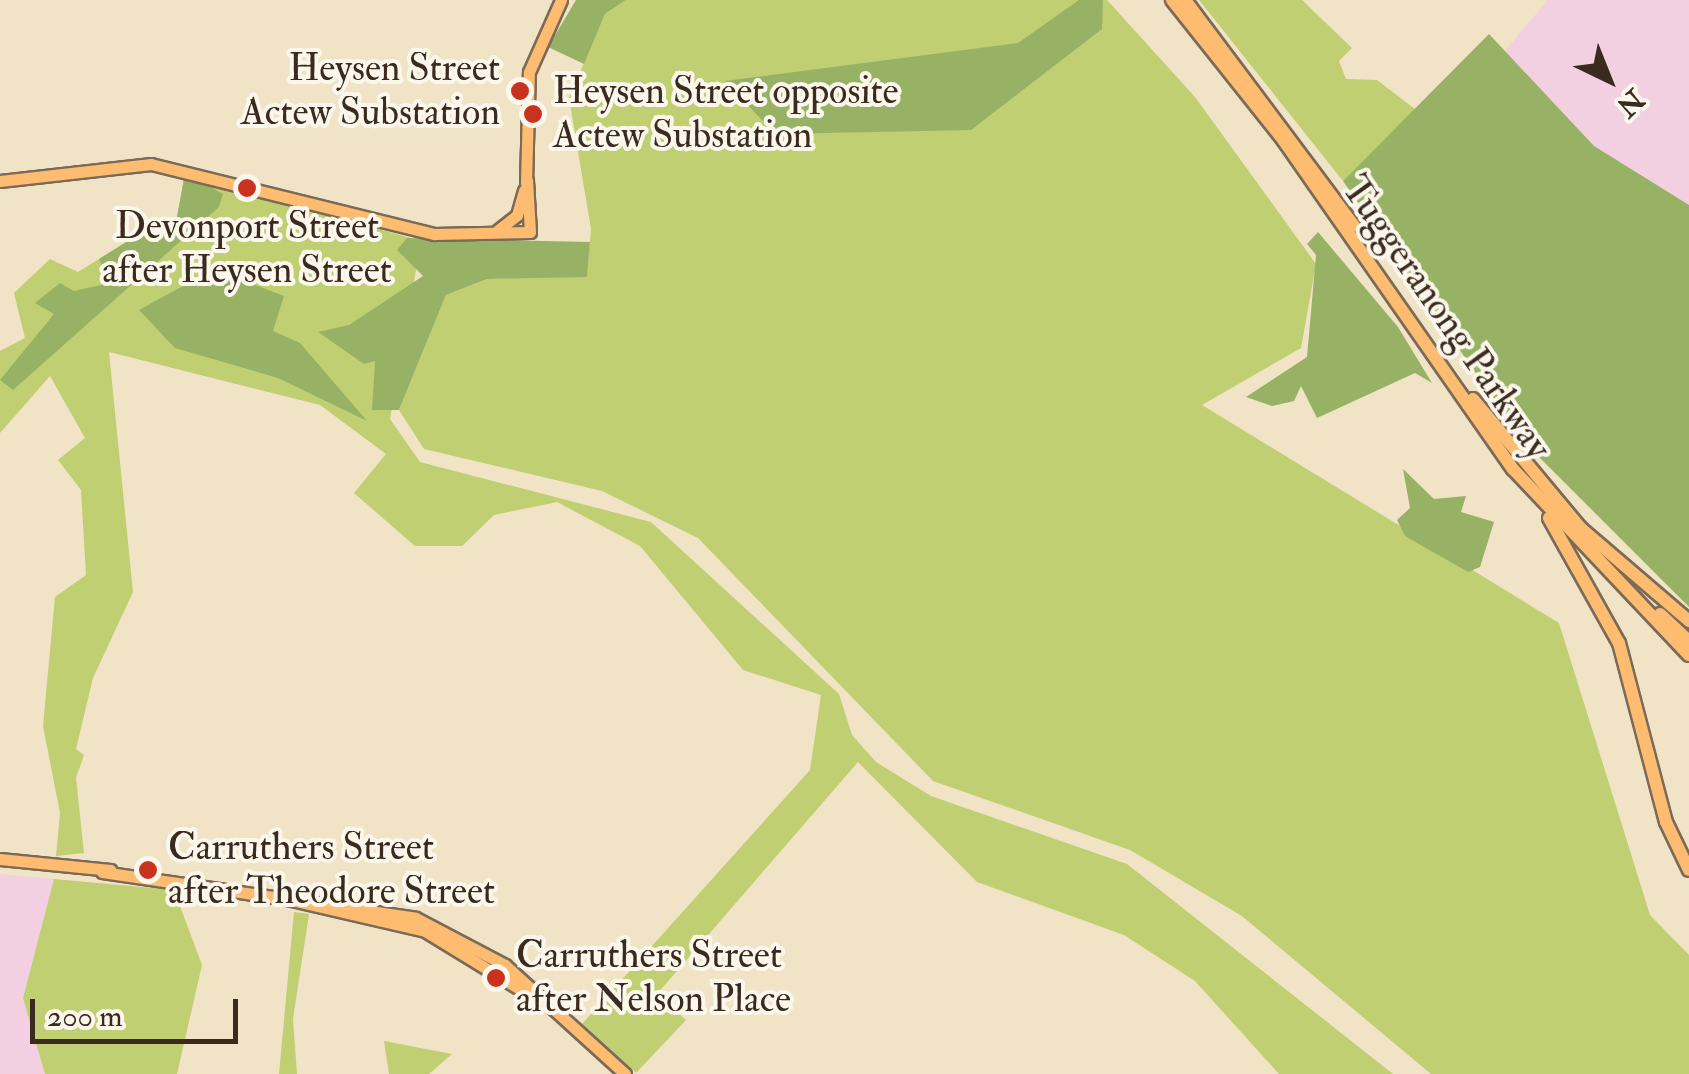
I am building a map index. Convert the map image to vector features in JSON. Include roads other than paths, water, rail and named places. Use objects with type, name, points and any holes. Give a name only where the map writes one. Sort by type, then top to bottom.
[{"type":"highway","name":"Tuggeranong Parkway","points":[[1172,0],[1284,141],[1513,469],[1689,655]]},
{"type":"highway","name":"Tuggeranong Parkway","points":[[1185,0],[1572,520],[1689,641]]},
{"type":"highway","points":[[1513,469],[1607,615],[1666,822],[1689,870]]},
{"type":"highway","points":[[1572,520],[1689,621]]},
{"type":"main road","points":[[0,181],[151,164],[289,192],[397,230],[527,232],[529,72],[561,0]]},
{"type":"main road","points":[[479,234],[511,223],[525,185]]},
{"type":"main road","points":[[0,860],[388,908],[455,934],[526,982],[625,1074]]},
{"type":"main road","points":[[269,894],[387,920],[462,948],[532,997],[615,1074]]},
{"type":"place","name":"Heysen Street Actew Substation","points":[[520,91]]},
{"type":"place","name":"Heysen Street opposite Actew Substation","points":[[533,114]]},
{"type":"place","name":"Devonport Street after Heysen Street","points":[[247,188]]},
{"type":"place","name":"Carruthers Street after Theodore Street","points":[[148,870]]},
{"type":"place","name":"Carruthers Street after Nelson Place","points":[[496,978]]}]
